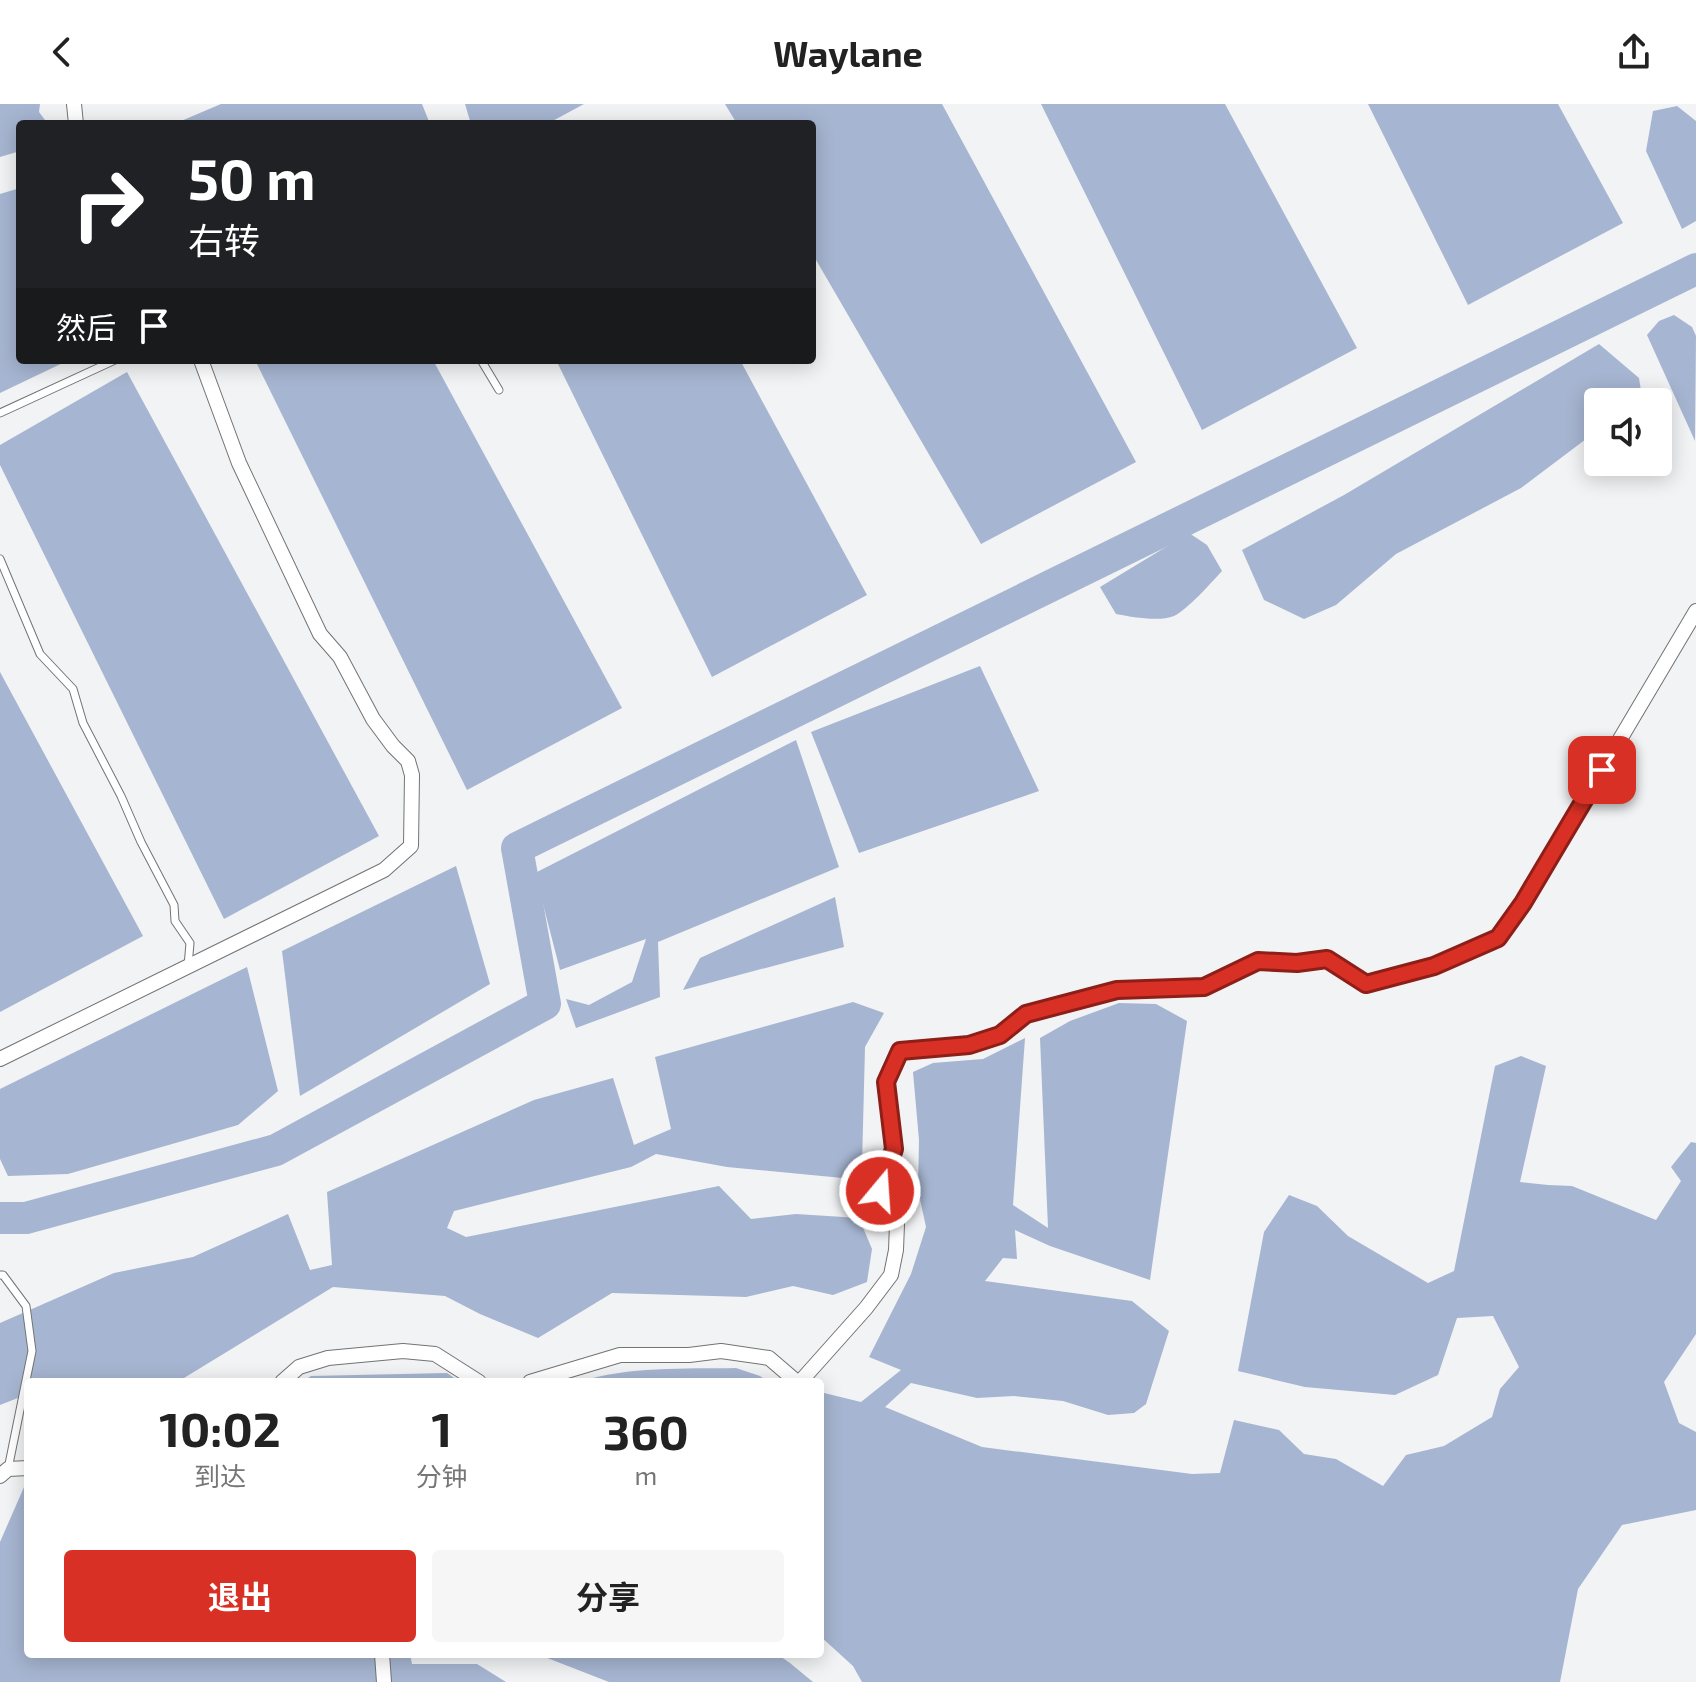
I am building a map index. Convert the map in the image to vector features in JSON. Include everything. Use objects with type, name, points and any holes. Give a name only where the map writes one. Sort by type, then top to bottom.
[{"type":"street","points":[[0,1059],[384,870],[411,846],[412,775],[408,761],[373,719],[340,657],[320,634],[239,463],[202,364]]},
{"type":"street","points":[[802,1378],[866,1308],[891,1275],[897,1224],[880,1191],[894,1149],[886,1082],[900,1051],[969,1045],[1000,1035],[1026,1014],[1117,990],[1204,987],[1258,961],[1297,963],[1327,959],[1366,984],[1434,966],[1498,938],[1523,903],[1696,611]]},
{"type":"street","points":[[287,1378],[299,1367],[328,1358],[403,1351],[435,1354],[473,1378]]},
{"type":"street","points":[[543,1378],[620,1355],[689,1355],[721,1351],[769,1358],[793,1378]]},
{"type":"street","points":[[4,1472],[24,1469]]},
{"type":"street","points":[[382,1658],[384,1682]]},
{"type":"lane","points":[[0,413],[106,364]]},
{"type":"lane","points":[[483,364],[499,390]]},
{"type":"lane","points":[[0,559],[40,654],[73,689],[83,723],[174,905],[175,921],[190,943],[188,966]]},
{"type":"lane","points":[[0,1275],[26,1306],[32,1351],[26,1378]]},
{"type":"lane","points":[[4,1472],[24,1386]]},
{"type":"water","points":[[0,104],[40,104],[39,112],[45,120],[16,120],[16,152],[0,157]]},
{"type":"water","points":[[221,104],[422,104],[428,120],[183,120]]},
{"type":"water","points":[[465,104],[584,104],[554,120],[470,120]]},
{"type":"water","points":[[725,104],[942,104],[1136,462],[981,544],[816,260],[816,120],[735,120]]},
{"type":"water","points":[[1041,104],[1225,104],[1357,348],[1202,430]]},
{"type":"water","points":[[1368,104],[1558,104],[1623,223],[1468,305]]},
{"type":"water","points":[[1677,106],[1696,121],[1696,221],[1682,229],[1646,151],[1653,111]]},
{"type":"water","points":[[16,189],[16,364],[61,364],[0,393],[0,194]]},
{"type":"water","points":[[1674,315],[1692,327],[1696,336],[1695,441],[1647,335],[1659,321]]},
{"type":"water","points":[[1599,344],[1639,378],[1641,388],[1584,388],[1584,441],[1521,488],[1396,554],[1336,605],[1304,619],[1264,600],[1242,550],[1344,495]]},
{"type":"water","points":[[257,364],[435,364],[622,708],[467,790]]},
{"type":"water","points":[[558,364],[742,364],[867,595],[712,677]]},
{"type":"water","points":[[127,372],[379,836],[224,919],[0,465],[0,445]]},
{"type":"water","points":[[1189,533],[1207,545],[1222,571],[1174,616],[1153,619],[1116,614],[1100,587]]},
{"type":"water","points":[[980,666],[1039,791],[859,853],[811,732]]},
{"type":"water","points":[[0,672],[143,936],[0,1012]]},
{"type":"water","points":[[796,740],[839,867],[658,942],[660,997],[576,1028],[566,999],[589,1005],[632,982],[646,939],[560,970],[535,873]]},
{"type":"water","points":[[456,866],[490,984],[300,1096],[282,951]]},
{"type":"water","points":[[835,897],[844,947],[683,990],[700,958]]},
{"type":"water","points":[[247,967],[278,1091],[238,1125],[68,1174],[8,1176],[0,1159],[0,1089]]},
{"type":"water","points":[[853,1002],[884,1013],[865,1047],[862,1165],[853,1179],[727,1167],[656,1154],[631,1167],[454,1211],[447,1228],[466,1237],[719,1186],[751,1219],[796,1214],[859,1218],[872,1249],[867,1282],[833,1295],[793,1286],[746,1297],[612,1293],[538,1338],[445,1296],[333,1287],[184,1378],[24,1378],[24,1396],[0,1405],[0,1323],[114,1273],[193,1257],[288,1214],[310,1270],[332,1265],[327,1192],[534,1100],[613,1078],[634,1145],[671,1129],[655,1057]]},
{"type":"water","points":[[1119,1003],[1156,1004],[1187,1021],[1150,1280],[1050,1246],[1015,1230],[1017,1259],[1003,1258],[985,1281],[1132,1301],[1169,1331],[1146,1404],[1134,1413],[1108,1415],[1063,1401],[1014,1396],[977,1398],[911,1383],[885,1407],[982,1447],[1192,1474],[1220,1473],[1234,1420],[1279,1430],[1304,1454],[1336,1459],[1383,1486],[1406,1455],[1444,1446],[1492,1417],[1500,1389],[1519,1367],[1493,1316],[1457,1318],[1438,1375],[1395,1395],[1305,1387],[1238,1371],[1264,1232],[1289,1195],[1317,1206],[1348,1236],[1428,1283],[1454,1271],[1495,1066],[1521,1056],[1546,1066],[1520,1182],[1572,1186],[1656,1220],[1681,1181],[1671,1167],[1691,1142],[1696,1143],[1696,1334],[1664,1382],[1679,1423],[1696,1432],[1696,1510],[1622,1525],[1578,1589],[1560,1682],[862,1682],[853,1666],[824,1640],[824,1393],[861,1402],[901,1370],[869,1357],[911,1274],[926,1227],[918,1190],[919,1140],[913,1072],[933,1063],[983,1059],[1025,1038],[1013,1205],[1048,1228],[1040,1038],[1070,1021]]},
{"type":"water","points":[[736,1368],[763,1378],[594,1378],[617,1373]]},
{"type":"water","points":[[447,1373],[454,1378],[308,1378]]},
{"type":"water","points":[[24,1487],[24,1658],[411,1658],[412,1664],[477,1664],[506,1682],[0,1682],[0,1542]]},
{"type":"water","points":[[547,1658],[783,1658],[813,1682],[609,1682]]},
{"type":"waterway","points":[[0,1218],[26,1218],[276,1150],[545,1004],[517,848],[1696,269]]},
{"type":"route","points":[[880,1191],[894,1149],[886,1082],[900,1051],[969,1045],[1000,1035],[1026,1014],[1117,990],[1204,987],[1258,961],[1297,963],[1327,959],[1366,984],[1434,966],[1498,938],[1523,903],[1602,770]]}]
